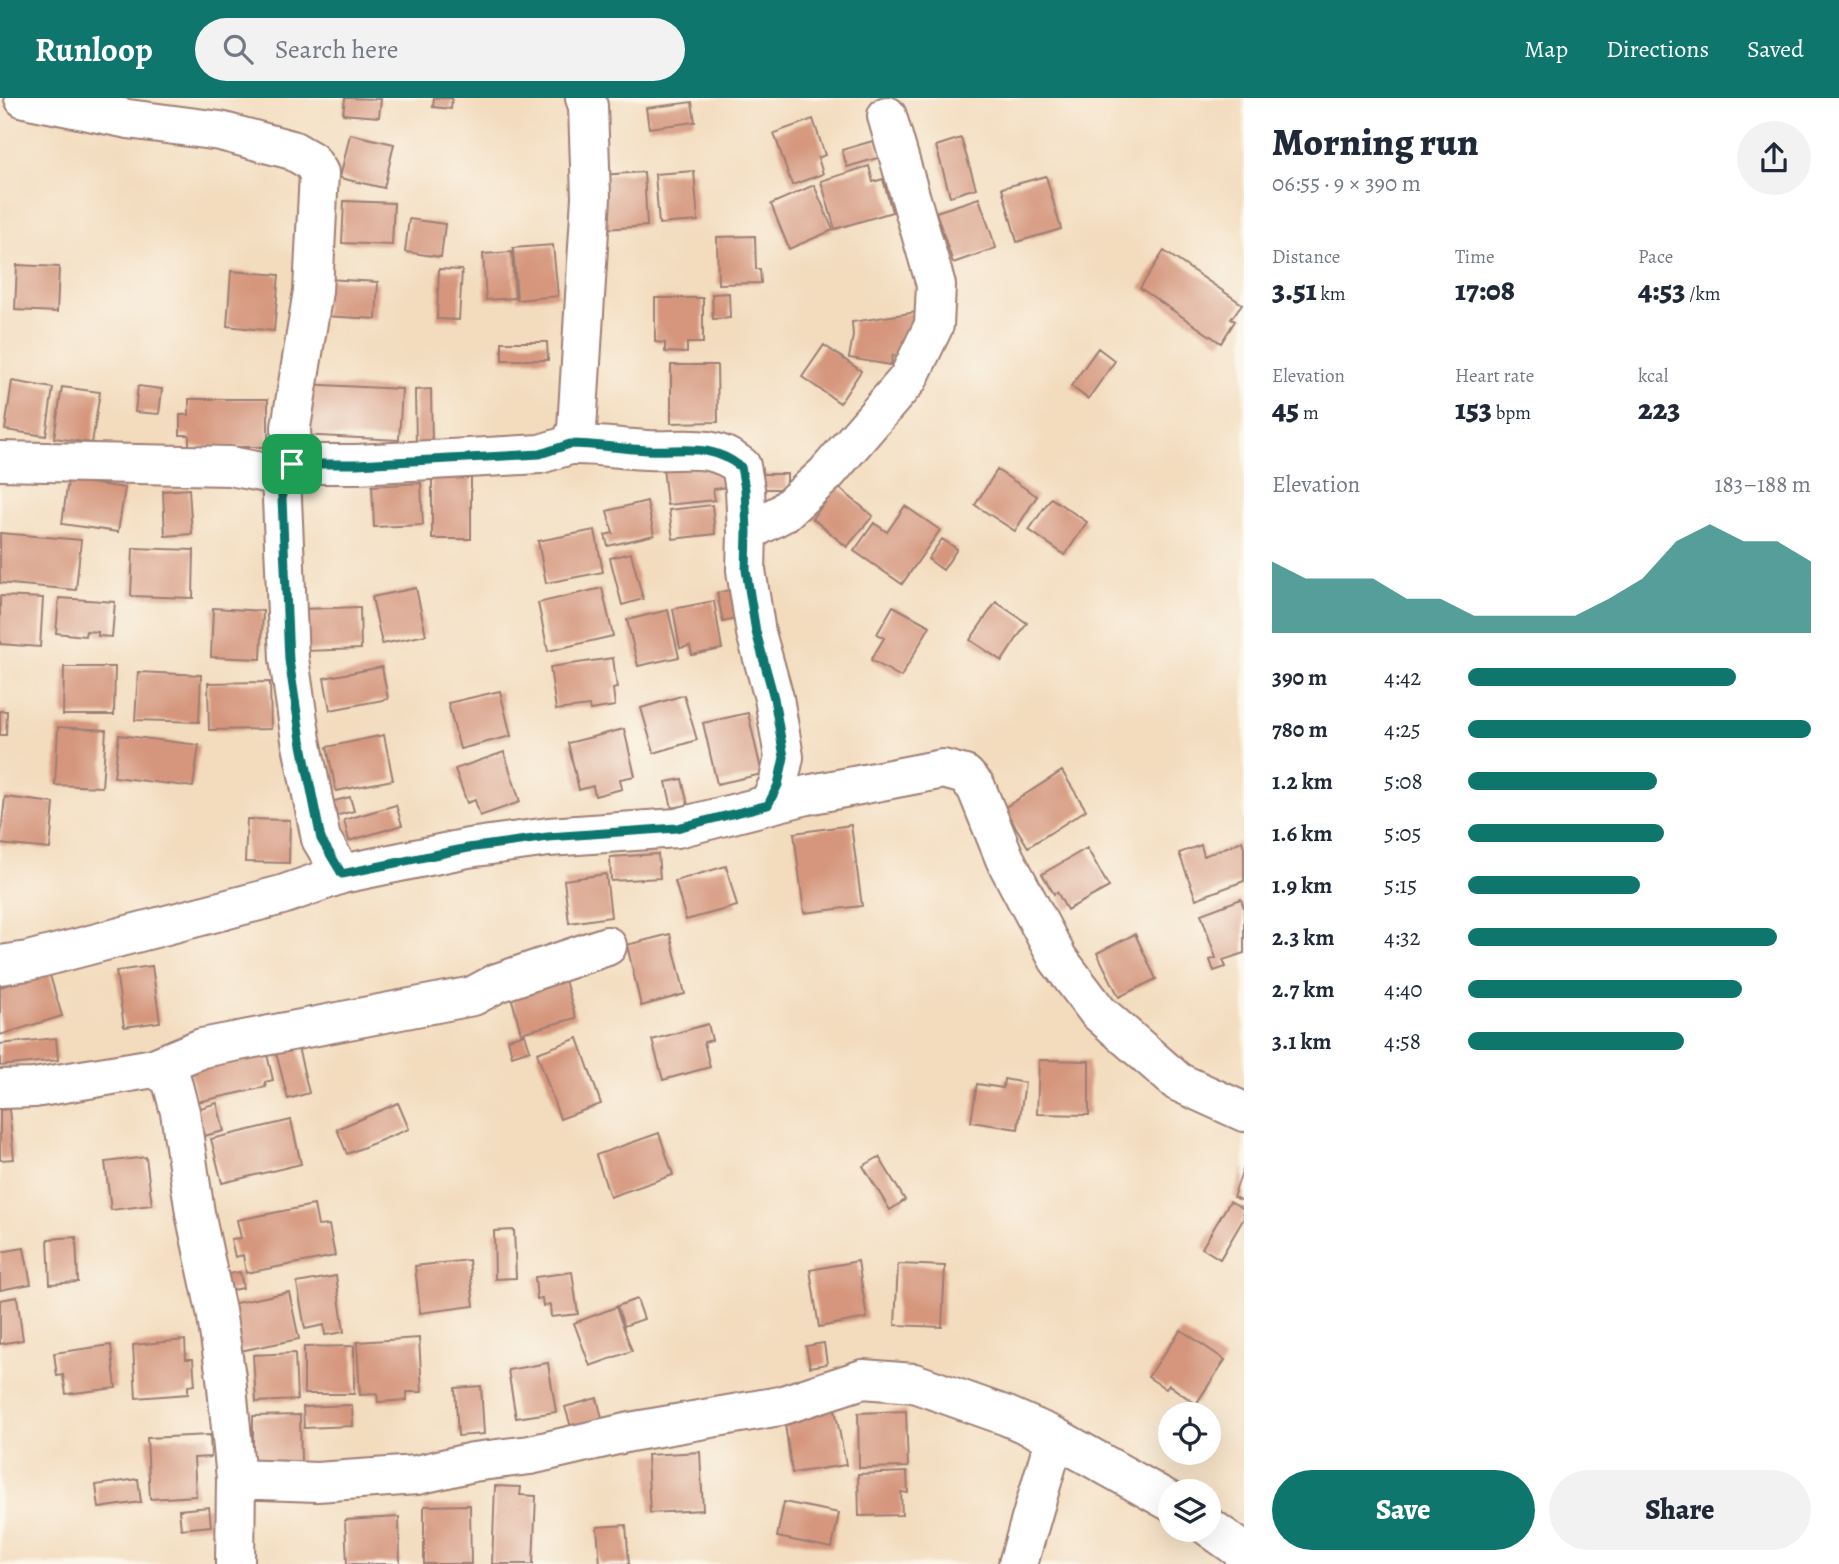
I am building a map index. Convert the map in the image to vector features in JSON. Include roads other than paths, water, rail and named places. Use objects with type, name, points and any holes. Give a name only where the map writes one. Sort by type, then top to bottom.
[{"type":"street","points":[[24,98],[128,119],[220,131],[292,150],[311,161],[319,173],[313,291],[286,470],[289,660],[301,740],[321,839],[342,874]]},
{"type":"street","points":[[570,444],[576,429],[591,210],[588,106],[585,98]]},
{"type":"street","points":[[747,531],[783,513],[826,474],[908,379],[934,325],[936,285],[887,116]]},
{"type":"street","points":[[0,461],[230,466],[286,470],[540,454],[570,444],[598,444],[647,450],[692,448],[726,455],[741,467],[745,489],[746,570],[756,632],[774,698],[784,757],[778,785],[768,805]]},
{"type":"street","points":[[0,965],[28,961],[282,895],[342,874],[468,848],[522,840],[677,828],[768,805],[943,769],[965,775],[976,787],[1005,859],[1058,959],[1098,1012],[1178,1082],[1244,1112]]},
{"type":"street","points":[[0,1089],[34,1088],[154,1068],[202,1048],[473,996],[498,983],[607,946]]},
{"type":"street","points":[[154,1068],[171,1078],[180,1112],[195,1213],[216,1311],[226,1377],[236,1479],[235,1564]]},
{"type":"street","points":[[236,1479],[317,1482],[418,1475],[473,1462],[530,1455],[630,1432],[780,1406],[863,1379],[914,1383],[1007,1416],[1055,1437],[1158,1495]]},
{"type":"street","points":[[1018,1564],[1055,1437]]},
{"type":"street","points":[[1221,1536],[1244,1552]]}]
